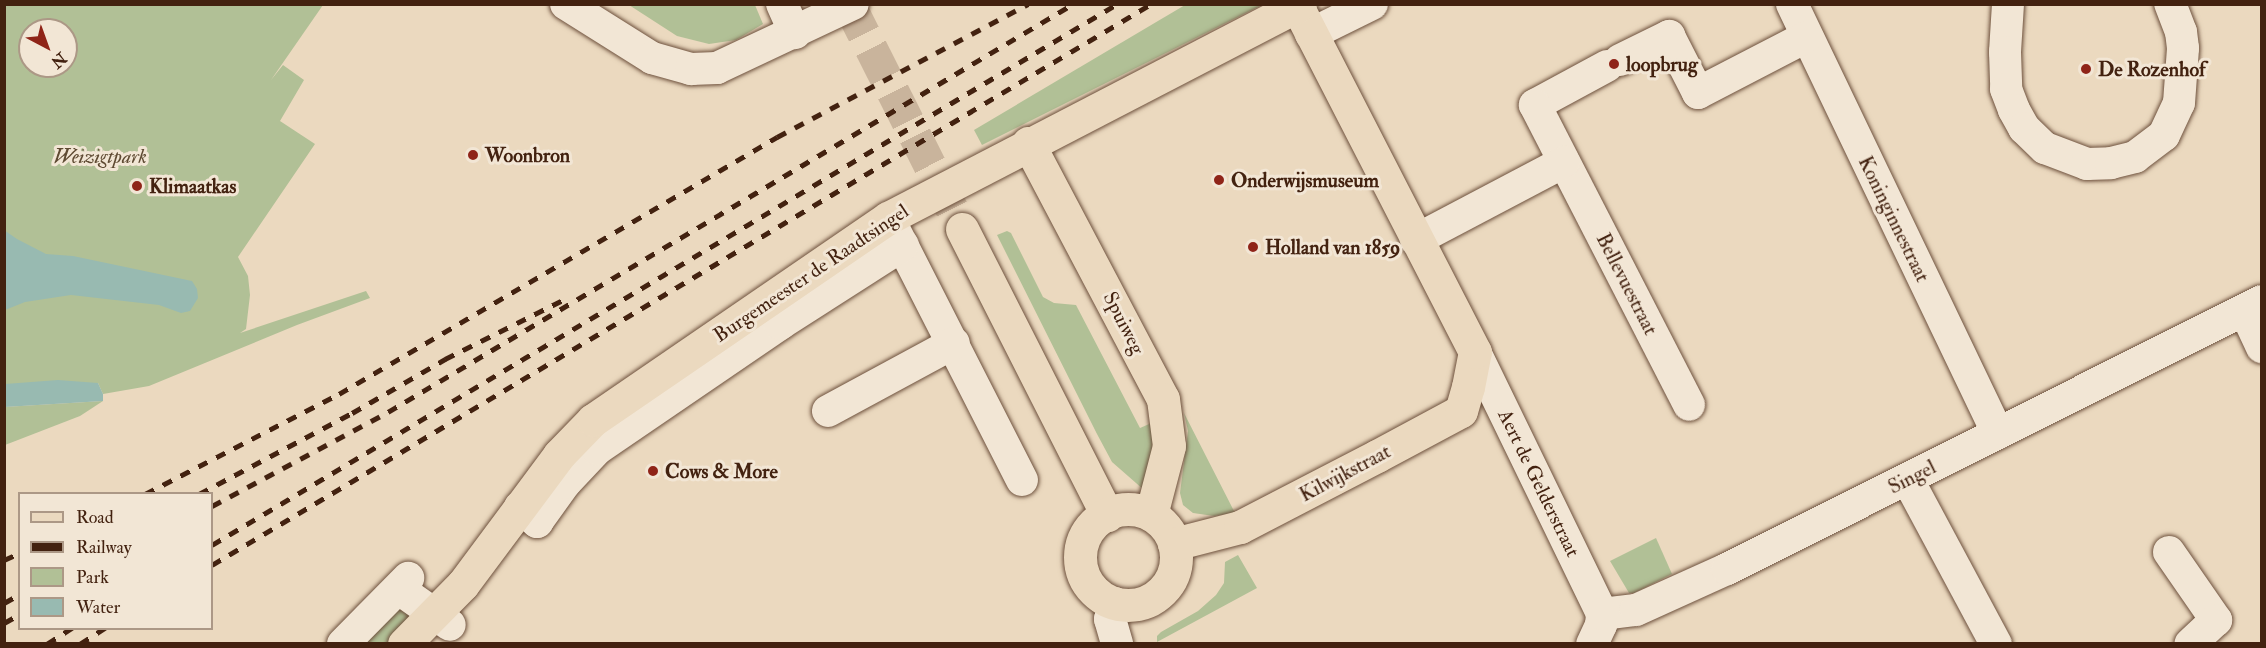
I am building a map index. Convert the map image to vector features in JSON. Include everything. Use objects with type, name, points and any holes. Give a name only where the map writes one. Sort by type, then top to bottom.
[{"type":"main road","name":"Burgemeester de Raadtsingel","points":[[404,644],[440,627],[463,584],[529,515],[559,455],[593,420],[896,231],[1303,15]]},
{"type":"main road","name":"Aert de Gelderstraat","points":[[1303,15],[1475,352]]},
{"type":"main road","name":"Spuiweg","points":[[1035,157],[1163,399],[1169,446],[1151,515]]},
{"type":"main road","points":[[962,229],[1107,515]]},
{"type":"main road","points":[[1461,411],[1475,352]]},
{"type":"main road","name":"Kilwijkstraat","points":[[1174,544],[1249,523],[1461,411]]},
{"type":"main road","points":[[1124,510],[1151,515],[1169,532],[1174,544],[1176,554],[1174,574],[1162,591],[1135,605],[1115,603],[1093,590],[1082,566],[1084,540],[1093,526],[1107,515],[1124,510]]},
{"type":"street","points":[[566,4],[652,58],[691,69],[717,68],[853,4]]},
{"type":"street","points":[[782,4],[795,33]]},
{"type":"street","name":"Burgemeester de Raadtsingel","points":[[1303,15],[1372,4]]},
{"type":"street","name":"Koninginnestraat","points":[[1792,4],[1998,433]]},
{"type":"street","points":[[2008,4],[2005,52],[2006,88],[2014,110],[2024,128],[2045,148],[2087,164],[2111,163],[2135,158],[2164,135],[2179,103],[2183,48],[2181,32],[2170,4]]},
{"type":"street","name":"Bellevuestraat","points":[[1689,405],[1535,105],[1669,36],[1698,93],[1806,37]]},
{"type":"street","points":[[1416,240],[1564,162]]},
{"type":"street","points":[[896,231],[1022,480]]},
{"type":"street","name":"Singel","points":[[1602,614],[1636,610],[1727,569],[2253,306],[2262,347]]},
{"type":"street","points":[[828,411],[954,343]]},
{"type":"street","name":"Aert de Gelderstraat","points":[[1475,352],[1602,614]]},
{"type":"street","points":[[1461,411],[1487,411],[1511,426]]},
{"type":"street","points":[[1908,480],[1996,644]]},
{"type":"street","points":[[2169,552],[2216,620],[2190,644]]},
{"type":"street","points":[[343,644],[403,584],[440,627]]},
{"type":"street","points":[[1115,603],[1110,620],[1117,644]]},
{"type":"street","points":[[1592,644],[1601,625],[1602,614]]},
{"type":"green space","name":"Weizigtpark","points":[[4,5],[323,5],[271,80],[283,65],[304,80],[280,121],[315,144],[238,257],[248,276],[250,295],[246,329],[240,333],[366,291],[370,298],[297,325],[149,386],[103,394],[98,383],[5,399]]},
{"type":"green space","points":[[629,5],[755,5],[763,24],[736,40],[709,44],[677,36]]},
{"type":"green space","points":[[1185,5],[1262,5],[982,145],[974,130]]},
{"type":"green space","points":[[1007,231],[1011,233],[1043,297],[1054,303],[1076,305],[1140,428],[1156,421],[1158,424],[1144,490],[1112,462],[1097,434],[997,235]]},
{"type":"green space","points":[[103,401],[80,416],[5,445],[4,407]]},
{"type":"green space","points":[[1184,413],[1235,513],[1214,516],[1193,513],[1183,505],[1180,493],[1188,431]]},
{"type":"green space","points":[[1656,538],[1672,574],[1634,593],[1629,593],[1610,561]]},
{"type":"green space","points":[[1238,555],[1257,588],[1157,642],[1157,636],[1161,632],[1198,611],[1216,595],[1224,583],[1225,562]]},
{"type":"green space","points":[[397,604],[413,609],[397,643],[366,644]]},
{"type":"water","points":[[4,230],[46,254],[73,256],[192,281],[197,289],[198,298],[190,311],[181,313],[159,305],[71,295],[25,302],[5,310]]},
{"type":"water","points":[[58,380],[98,383],[103,394],[103,401],[5,407],[5,384]]},
{"type":"tunnel","points":[[849,4],[962,229]]},
{"type":"railway","points":[[149,492],[339,394],[777,137],[1028,4]]},
{"type":"railway","points":[[213,505],[388,412],[1073,4]]},
{"type":"railway","points":[[213,544],[1117,4]]},
{"type":"railway","points":[[213,564],[1151,4]]},
{"type":"railway","points":[[203,492],[352,413],[445,359],[565,299]]},
{"type":"railway","points":[[4,560],[18,554]]},
{"type":"railway","points":[[4,603],[18,595]]},
{"type":"railway","points":[[4,623],[18,615]]},
{"type":"railway","points":[[47,644],[69,630]]},
{"type":"railway","points":[[80,644],[102,630]]},
{"type":"place","name":"loopbrug","points":[[1614,64]]},
{"type":"place","name":"De Rozenhof","points":[[2086,69]]},
{"type":"place","name":"Woonbron","points":[[473,155]]},
{"type":"place","name":"Onderwijsmuseum","points":[[1219,180]]},
{"type":"place","name":"Klimaatkas","points":[[137,186]]},
{"type":"place","name":"Holland van 1859","points":[[1253,247]]},
{"type":"place","name":"Cows & More","points":[[653,471]]}]
